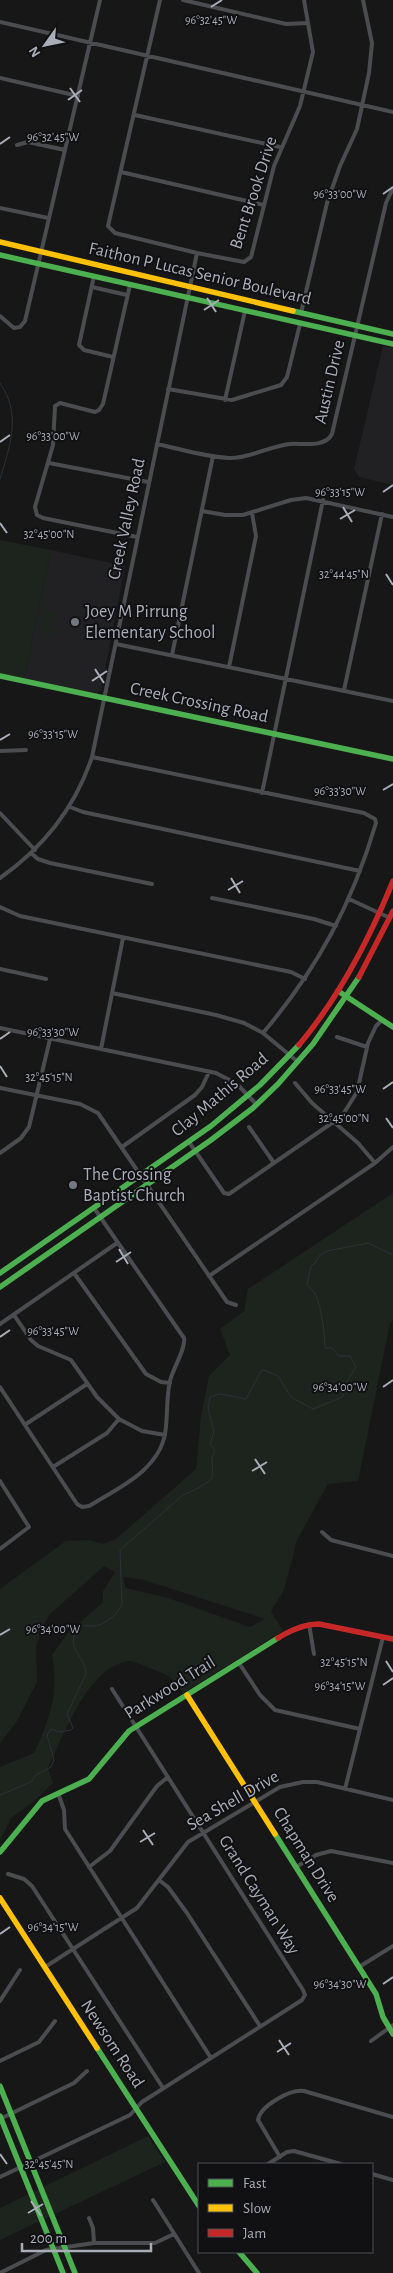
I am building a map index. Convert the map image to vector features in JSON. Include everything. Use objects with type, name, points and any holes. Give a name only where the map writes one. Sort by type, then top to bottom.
[{"type":"street","points":[[0,316],[14,328],[23,325],[100,0]]},
{"type":"street","points":[[160,0],[122,172],[264,205]]},
{"type":"street","points":[[183,0],[286,24],[307,23]]},
{"type":"street","name":"Bent Brook Drive","points":[[122,172],[108,221],[112,231],[197,253],[242,262],[249,259],[253,254],[280,148],[305,91],[313,52],[304,0]]},
{"type":"street","points":[[301,313],[327,203],[337,172],[357,128],[363,105],[372,55],[372,43],[363,0]]},
{"type":"street","points":[[0,22],[393,112]]},
{"type":"street","points":[[0,78],[78,96]]},
{"type":"street","points":[[135,115],[280,148]]},
{"type":"street","points":[[17,145],[28,142],[65,150]]},
{"type":"street","name":"Austin Drive","points":[[157,444],[213,456],[234,458],[284,445],[322,443],[328,440],[332,434],[386,203],[393,188]]},
{"type":"street","points":[[0,208],[48,218]]},
{"type":"street","name":"Faithon P Lucas Senior Boulevard","points":[[0,242],[393,334]]},
{"type":"street","name":"Creek Valley Road","points":[[0,878],[32,853],[58,825],[83,782],[92,757],[197,253]]},
{"type":"street","name":"Faithon P Lucas Senior Boulevard","points":[[0,254],[393,344]]},
{"type":"street","points":[[94,276],[79,345],[84,350],[113,357]]},
{"type":"street","points":[[130,284],[103,404],[99,410],[91,412],[60,403],[55,406],[54,438],[49,463],[35,504],[38,515],[43,518],[138,538]]},
{"type":"street","points":[[92,287],[127,295]]},
{"type":"street","points":[[225,400],[245,311]]},
{"type":"street","points":[[168,389],[225,400],[235,400],[276,388],[284,383],[300,324]]},
{"type":"street","points":[[172,655],[213,456]]},
{"type":"street","points":[[49,463],[148,482]]},
{"type":"street","points":[[202,511],[226,515],[252,513],[301,498],[323,500],[393,516]]},
{"type":"street","points":[[262,793],[323,500]]},
{"type":"street","points":[[229,667],[256,536],[252,513]]},
{"type":"street","points":[[344,690],[382,514]]},
{"type":"street","points":[[116,644],[393,701]]},
{"type":"street","name":"Creek Crossing Road","points":[[0,676],[393,760]]},
{"type":"street","points":[[0,751],[26,750]]},
{"type":"street","points":[[92,757],[364,813],[375,818],[376,823],[360,871],[336,926],[305,979],[263,1033]]},
{"type":"street","points":[[70,807],[82,812],[360,871]]},
{"type":"street","points":[[0,813],[35,850]]},
{"type":"street","points":[[32,853],[38,859],[50,863],[152,884]]},
{"type":"street","name":"Clay Mathis Road","points":[[0,1273],[189,1142],[250,1095],[290,1055],[338,991],[357,961],[393,881]]},
{"type":"street","points":[[212,898],[314,919],[336,926]]},
{"type":"street","points":[[349,899],[380,913],[392,914]]},
{"type":"street","points":[[0,907],[20,916],[291,972],[305,979]]},
{"type":"street","name":"Clay Mathis Road","points":[[0,1287],[195,1151],[256,1104],[298,1062],[348,998],[380,941],[392,914]]},
{"type":"street","points":[[100,1049],[123,938]]},
{"type":"street","points":[[0,969],[46,979]]},
{"type":"street","points":[[338,991],[393,1027]]},
{"type":"street","points":[[112,993],[232,1018],[263,1033],[298,1062]]},
{"type":"street","points":[[189,1142],[225,1194],[229,1194],[335,1121],[347,1110],[357,1092],[372,1033],[382,1020]]},
{"type":"street","points":[[0,1028],[210,1072],[231,1080],[250,1095],[256,1104]]},
{"type":"street","points":[[337,1037],[367,1047]]},
{"type":"street","points":[[0,1153],[27,1132],[38,1096],[50,1039]]},
{"type":"street","points":[[122,1146],[194,1095],[202,1087],[210,1072]]},
{"type":"street","points":[[295,1083],[312,1103],[335,1121],[358,1143],[375,1164]]},
{"type":"street","points":[[0,1088],[91,1108],[101,1117],[227,1302],[236,1305]]},
{"type":"street","points":[[249,1127],[274,1163]]},
{"type":"street","points":[[210,1276],[375,1164],[393,1147]]},
{"type":"street","points":[[0,1387],[77,1504],[82,1507],[89,1506],[145,1470],[159,1451],[165,1435],[170,1383],[176,1361],[185,1346],[184,1338],[94,1208]]},
{"type":"street","points":[[0,1324],[117,1242]]},
{"type":"street","points":[[74,1273],[146,1374],[161,1382],[170,1383]]},
{"type":"street","points":[[14,1315],[31,1340],[44,1350],[71,1360],[97,1397],[119,1419],[142,1431],[165,1435]]},
{"type":"street","points":[[26,1424],[87,1384]]},
{"type":"street","points":[[53,1467],[107,1432],[119,1419]]},
{"type":"street","points":[[0,1481],[29,1527],[0,1549]]},
{"type":"street","points":[[322,1532],[331,1540],[393,1556]]},
{"type":"street","points":[[309,1624],[314,1654]]},
{"type":"street","name":"Parkwood Trail","points":[[0,1852],[37,1806],[58,1793],[89,1779],[122,1737],[136,1726],[289,1631],[309,1624],[330,1625],[393,1639]]},
{"type":"street","points":[[345,1789],[383,1637]]},
{"type":"street","points":[[238,1663],[260,1695],[275,1710],[360,1729]]},
{"type":"street","name":"Grand Cayman Way","points":[[0,2177],[121,2119],[163,2088],[302,2000],[305,1992],[112,1689]]},
{"type":"street","name":"Chapman Drive","points":[[187,1695],[376,1994],[383,2017],[391,2026],[393,2034]]},
{"type":"street","points":[[89,1867],[110,1851],[157,1786],[168,1778]]},
{"type":"street","name":"Sea Shell Drive","points":[[45,1967],[121,1919],[141,1904],[184,1847],[203,1832],[280,1787],[303,1782],[393,1800]]},
{"type":"street","points":[[58,1793],[64,1810],[64,1826],[121,1919],[211,2058]]},
{"type":"street","points":[[296,1867],[316,1855],[331,1851],[393,1863]]},
{"type":"street","points":[[8,1874],[24,1880],[32,1886],[163,2088]]},
{"type":"street","points":[[159,1880],[168,1887],[187,1913],[260,2026]]},
{"type":"street","name":"Newsom Road","points":[[0,1898],[198,2204]]},
{"type":"street","points":[[359,1967],[393,1946]]},
{"type":"street","points":[[0,2001],[20,1970]]},
{"type":"street","points":[[0,2061],[38,2042],[55,2021]]},
{"type":"street","points":[[371,2041],[391,2026]]},
{"type":"street","points":[[63,2273],[0,2118],[74,2083],[87,2071]]},
{"type":"street","points":[[0,2086],[75,2273]]},
{"type":"street","points":[[280,2157],[258,2120],[262,2110],[291,2091],[304,2091],[393,2117]]},
{"type":"street","points":[[270,2163],[294,2151],[337,2163]]},
{"type":"street","points":[[373,2174],[393,2180]]},
{"type":"street","points":[[153,2200],[199,2273]]},
{"type":"street","points":[[89,2218],[93,2228],[94,2243]]},
{"type":"street","points":[[0,2273],[46,2250],[94,2243],[155,2243],[174,2234]]},
{"type":"street","points":[[240,2253],[257,2273]]},
{"type":"shaded area","points":[[383,346],[393,348],[393,485],[359,477],[354,469]]},
{"type":"shaded area","points":[[0,540],[51,550],[24,679],[0,674]]},
{"type":"shaded area","name":"Joey M Pirrung Elementary School","points":[[51,550],[125,566],[101,690],[97,693],[24,679]]},
{"type":"shaded area","points":[[43,610],[53,612],[50,625],[57,627],[55,636],[38,633]]},
{"type":"shaded area","points":[[393,1193],[393,1320],[390,1323],[358,1481],[328,1484],[297,1540],[284,1590],[271,1611],[283,1631],[183,1693],[168,1676],[134,1662],[129,1661],[114,1666],[101,1675],[79,1704],[48,1768],[53,1783],[32,1803],[11,1818],[0,1841],[0,1767],[34,1753],[45,1729],[52,1706],[54,1669],[52,1655],[67,1634],[103,1602],[103,1591],[115,1572],[104,1566],[48,1616],[36,1645],[37,1682],[16,1723],[0,1743],[0,1589],[66,1541],[89,1540],[103,1544],[116,1539],[196,1469],[201,1416],[209,1376],[230,1355],[220,1329],[244,1311],[248,1289]],"holes":[[[123,1577],[144,1580],[265,1619],[250,1627],[168,1598],[126,1588]]]},
{"type":"shaded area","points":[[148,2136],[165,2162],[0,2240],[0,2208]]},
{"type":"waterway","points":[[0,383],[11,406],[12,418],[10,442],[0,479]]},
{"type":"waterway","points":[[0,1795],[31,1782],[36,1775],[51,1767],[54,1760],[47,1735],[51,1729],[59,1732],[73,1728],[67,1714],[86,1674],[73,1641],[76,1631],[83,1625],[94,1626],[106,1622],[111,1619],[122,1604],[120,1550],[183,1495],[202,1486],[212,1478],[214,1448],[210,1444],[214,1432],[208,1408],[210,1397],[220,1394],[246,1399],[261,1371],[264,1370],[278,1376],[291,1397],[313,1409],[343,1397],[344,1386],[356,1367],[350,1356],[339,1356],[332,1348],[325,1348],[319,1306],[315,1293],[307,1284],[311,1266],[320,1255],[327,1251],[368,1243],[393,1255]]},
{"type":"traffic: fast","points":[[0,255],[393,344]]},
{"type":"traffic: fast","points":[[293,311],[393,334]]},
{"type":"traffic: fast","points":[[0,676],[393,759]]},
{"type":"traffic: fast","points":[[0,1287],[211,1140],[253,1108],[278,1084],[313,1044],[359,977]]},
{"type":"traffic: fast","points":[[338,991],[393,1027]]},
{"type":"traffic: fast","points":[[0,1273],[211,1126],[260,1085],[299,1045]]},
{"type":"traffic: fast","points":[[0,1852],[42,1801],[89,1779],[129,1731],[278,1638]]},
{"type":"traffic: fast","points":[[275,1834],[376,1994],[383,2017],[393,2034]]},
{"type":"traffic: fast","points":[[97,2048],[198,2204]]},
{"type":"traffic: fast","points":[[0,2086],[75,2273]]},
{"type":"traffic: fast","points":[[0,2116],[63,2273]]},
{"type":"traffic: fast","points":[[240,2253],[257,2273]]},
{"type":"traffic: slow","points":[[0,242],[293,311]]},
{"type":"traffic: slow","points":[[187,1695],[275,1834]]},
{"type":"traffic: slow","points":[[0,1898],[97,2048]]},
{"type":"traffic: jam","points":[[299,1045],[328,1007],[352,967],[364,946],[393,881]]},
{"type":"traffic: jam","points":[[359,977],[393,911]]},
{"type":"traffic: jam","points":[[278,1638],[298,1628],[319,1624],[393,1639]]},
{"type":"place","name":"Joey M Pirrung Elementary School","points":[[75,622]]},
{"type":"place","name":"The Crossing Baptist Church","points":[[73,1185]]}]
